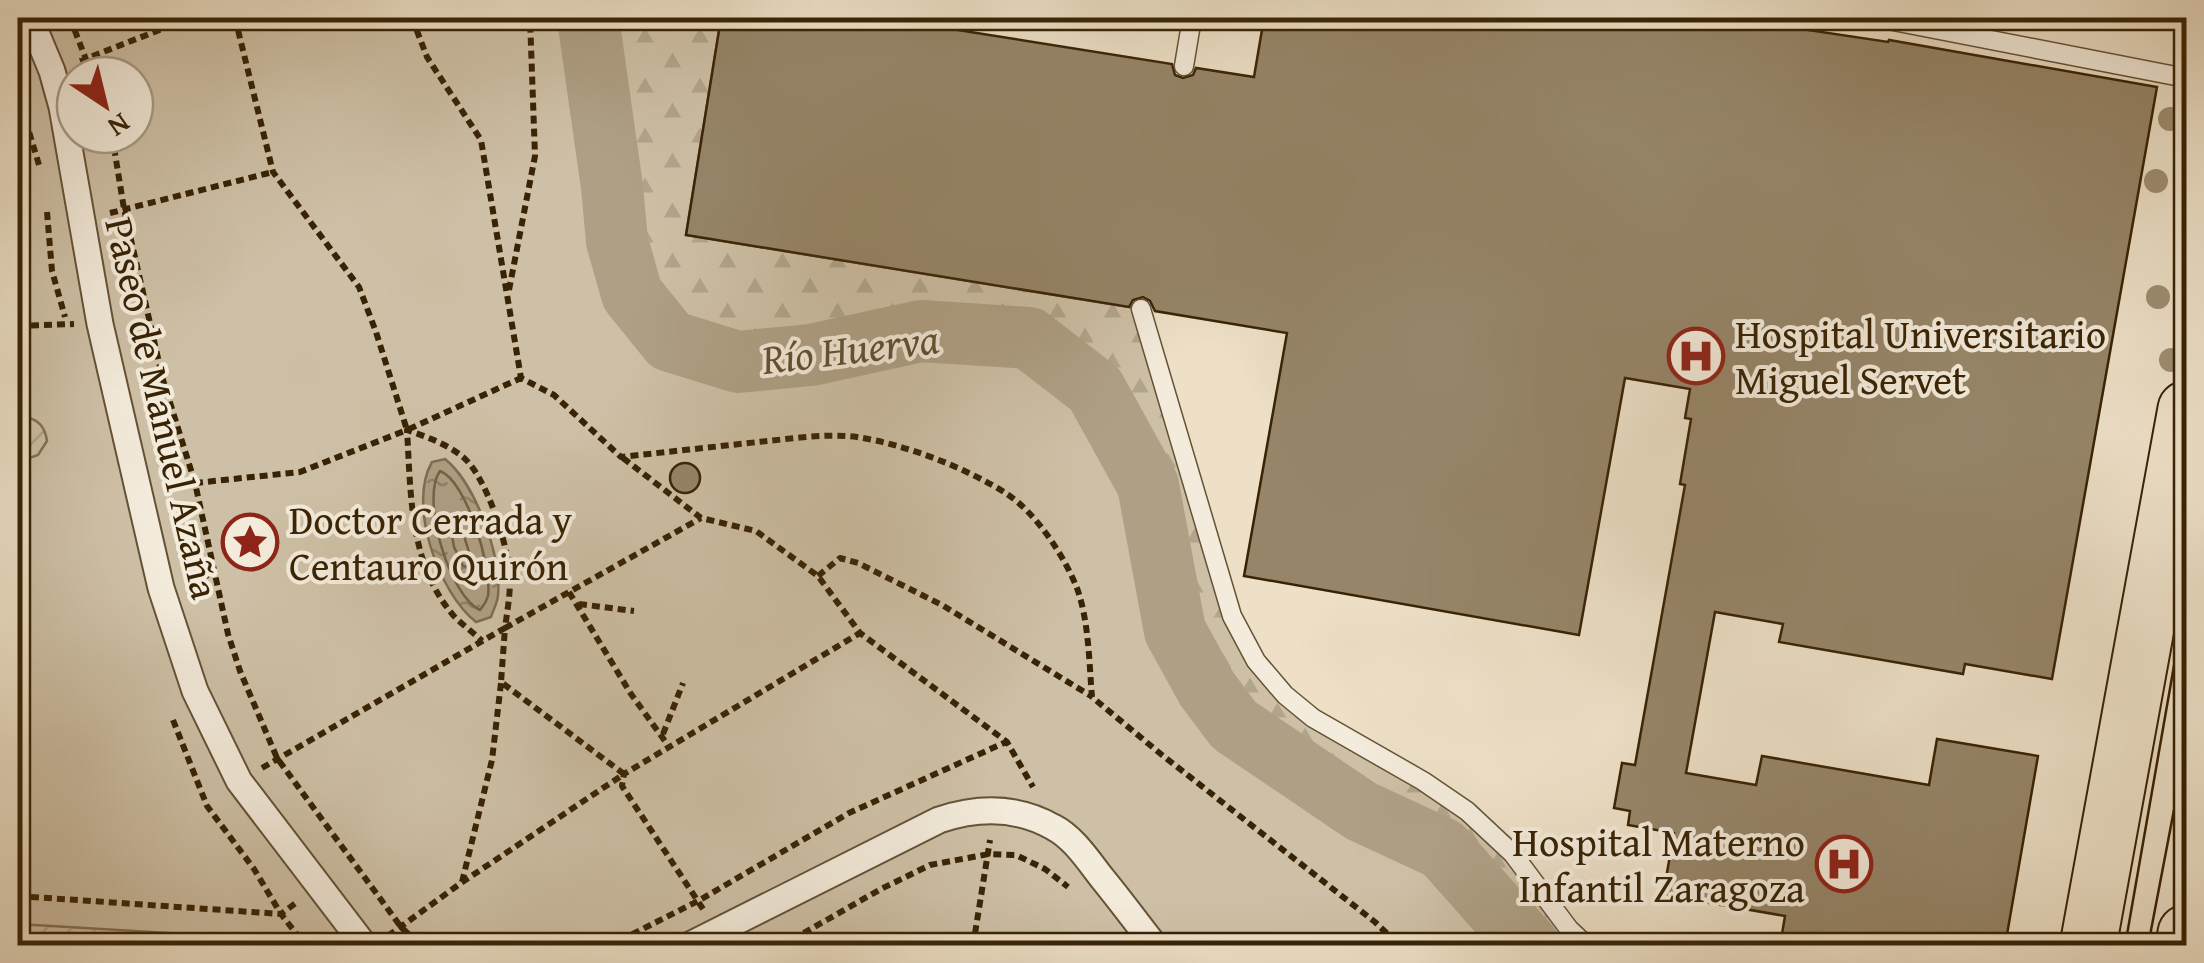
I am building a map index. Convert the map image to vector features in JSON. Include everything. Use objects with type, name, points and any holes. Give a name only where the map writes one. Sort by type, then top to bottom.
[{"type":"main road","points":[[2088,946],[2186,410]]},
{"type":"main road","points":[[2184,946],[2186,933]]},
{"type":"street","name":"Paseo de Manuel Azaña","points":[[30,18],[62,107],[100,324],[162,588],[195,692],[239,781],[365,946]]},
{"type":"street","points":[[688,946],[939,820],[992,809],[1056,828],[1081,852],[1156,946]]},
{"type":"lane","points":[[1184,66],[1192,18]]},
{"type":"lane","points":[[1878,18],[2186,78]]},
{"type":"lane","points":[[1141,309],[1232,616],[1256,661],[1285,695],[1313,718],[1467,812],[1513,854],[1587,946]]},
{"type":"path","points":[[70,18],[85,55]]},
{"type":"path","points":[[97,55],[190,18]]},
{"type":"path","points":[[235,18],[274,172],[359,287],[376,332],[407,430],[413,520],[420,554],[453,615],[482,641]]},
{"type":"path","points":[[412,18],[427,57],[481,140],[521,378]]},
{"type":"path","points":[[508,296],[535,156],[530,18]]},
{"type":"path","points":[[115,155],[164,380],[195,484],[228,634],[240,671],[277,758],[400,927],[421,946]]},
{"type":"path","points":[[82,221],[274,172]]},
{"type":"path","points":[[18,326],[100,324]]},
{"type":"path","points":[[195,484],[300,472],[407,430],[521,378]]},
{"type":"path","points":[[521,378],[554,395],[621,457],[701,518],[756,532],[818,576],[860,633],[1007,742],[1056,828]]},
{"type":"path","points":[[407,430],[436,440],[466,459],[487,492],[510,579],[492,760],[461,883]]},
{"type":"path","points":[[621,457],[809,437],[856,437],[918,453],[1009,495],[1041,527],[1066,565],[1078,593],[1085,622],[1092,697]]},
{"type":"path","points":[[239,781],[701,518]]},
{"type":"path","points":[[818,576],[840,558],[858,563],[942,606],[1092,697],[1400,946]]},
{"type":"path","points":[[569,592],[631,694],[670,748]]},
{"type":"path","points":[[577,604],[634,611]]},
{"type":"path","points":[[375,946],[624,774],[860,633]]},
{"type":"path","points":[[501,682],[624,774]]},
{"type":"path","points":[[662,736],[683,683]]},
{"type":"path","points":[[608,946],[698,900],[849,813],[1007,742]]},
{"type":"path","points":[[624,774],[622,786],[698,900]]},
{"type":"path","points":[[972,946],[989,854],[992,809]]},
{"type":"path","points":[[781,946],[930,866],[989,854],[1016,855],[1045,869],[1080,896]]},
{"type":"path","points":[[18,896],[281,914],[318,886]]},
{"type":"path","points":[[281,914],[306,946]]},
{"type":"green space","points":[[18,18],[588,18],[617,241],[632,294],[811,355],[921,331],[1029,338],[1095,389],[1148,485],[1175,631],[1361,811],[1443,849],[1529,945],[18,945]]},
{"type":"green space","points":[[588,18],[721,18],[686,235],[1141,309],[1231,616],[1285,695],[1467,811],[1587,945],[1529,945],[1443,849],[1361,811],[1234,725],[1207,689],[1175,631],[1148,485],[1095,389],[1029,338],[921,331],[811,355],[738,362],[670,341],[632,294],[617,241]]},
{"type":"green space","points":[[26,417],[41,425],[47,441],[38,455],[24,460],[18,459],[18,418]]},
{"type":"green space","points":[[18,924],[283,940],[287,945],[18,945]]},
{"type":"water","points":[[445,459],[476,502],[496,561],[496,603],[491,617],[476,622],[462,609],[439,570],[425,524],[425,480],[432,462]]},
{"type":"building","name":"Hospital Universitario Miguel Servet","points":[[721,18],[882,18],[1172,64],[1175,75],[1183,78],[1193,75],[1196,68],[1254,77],[1264,18],[1810,18],[1808,30],[1889,40],[2157,87],[2052,679],[1965,664],[1963,674],[1779,642],[1783,624],[1715,612],[1686,773],[1756,785],[1762,756],[1929,785],[1937,739],[2038,756],[2005,946],[1780,946],[1785,916],[1663,895],[1674,833],[1628,825],[1630,811],[1614,808],[1622,763],[1635,765],[1685,485],[1680,484],[1691,419],[1685,418],[1690,389],[1625,378],[1579,635],[1244,576],[1287,333],[1155,311],[1143,297],[1133,300],[1129,307],[686,235]]},
{"type":"building","points":[[685,463],[696,467],[700,478],[696,489],[685,493],[674,489],[670,478],[674,467]]},
{"type":"waterway","name":"Río Huerva","points":[[588,18],[617,241],[632,294],[670,341],[738,362],[811,355],[921,331],[1029,338],[1095,389],[1148,485],[1175,631],[1207,689],[1234,725],[1361,811],[1443,849],[1529,946]]},
{"type":"tram line","points":[[2125,946],[2186,597]]},
{"type":"tram line","points":[[2148,946],[2186,747]]},
{"type":"place","name":"Hospital Universitario Miguel Servet","points":[[1696,356]]},
{"type":"place","name":"Doctor Cerrada y Centauro Quirón","points":[[250,542]]},
{"type":"place","name":"Hospital Materno Infantil Zaragoza","points":[[1844,864]]}]
